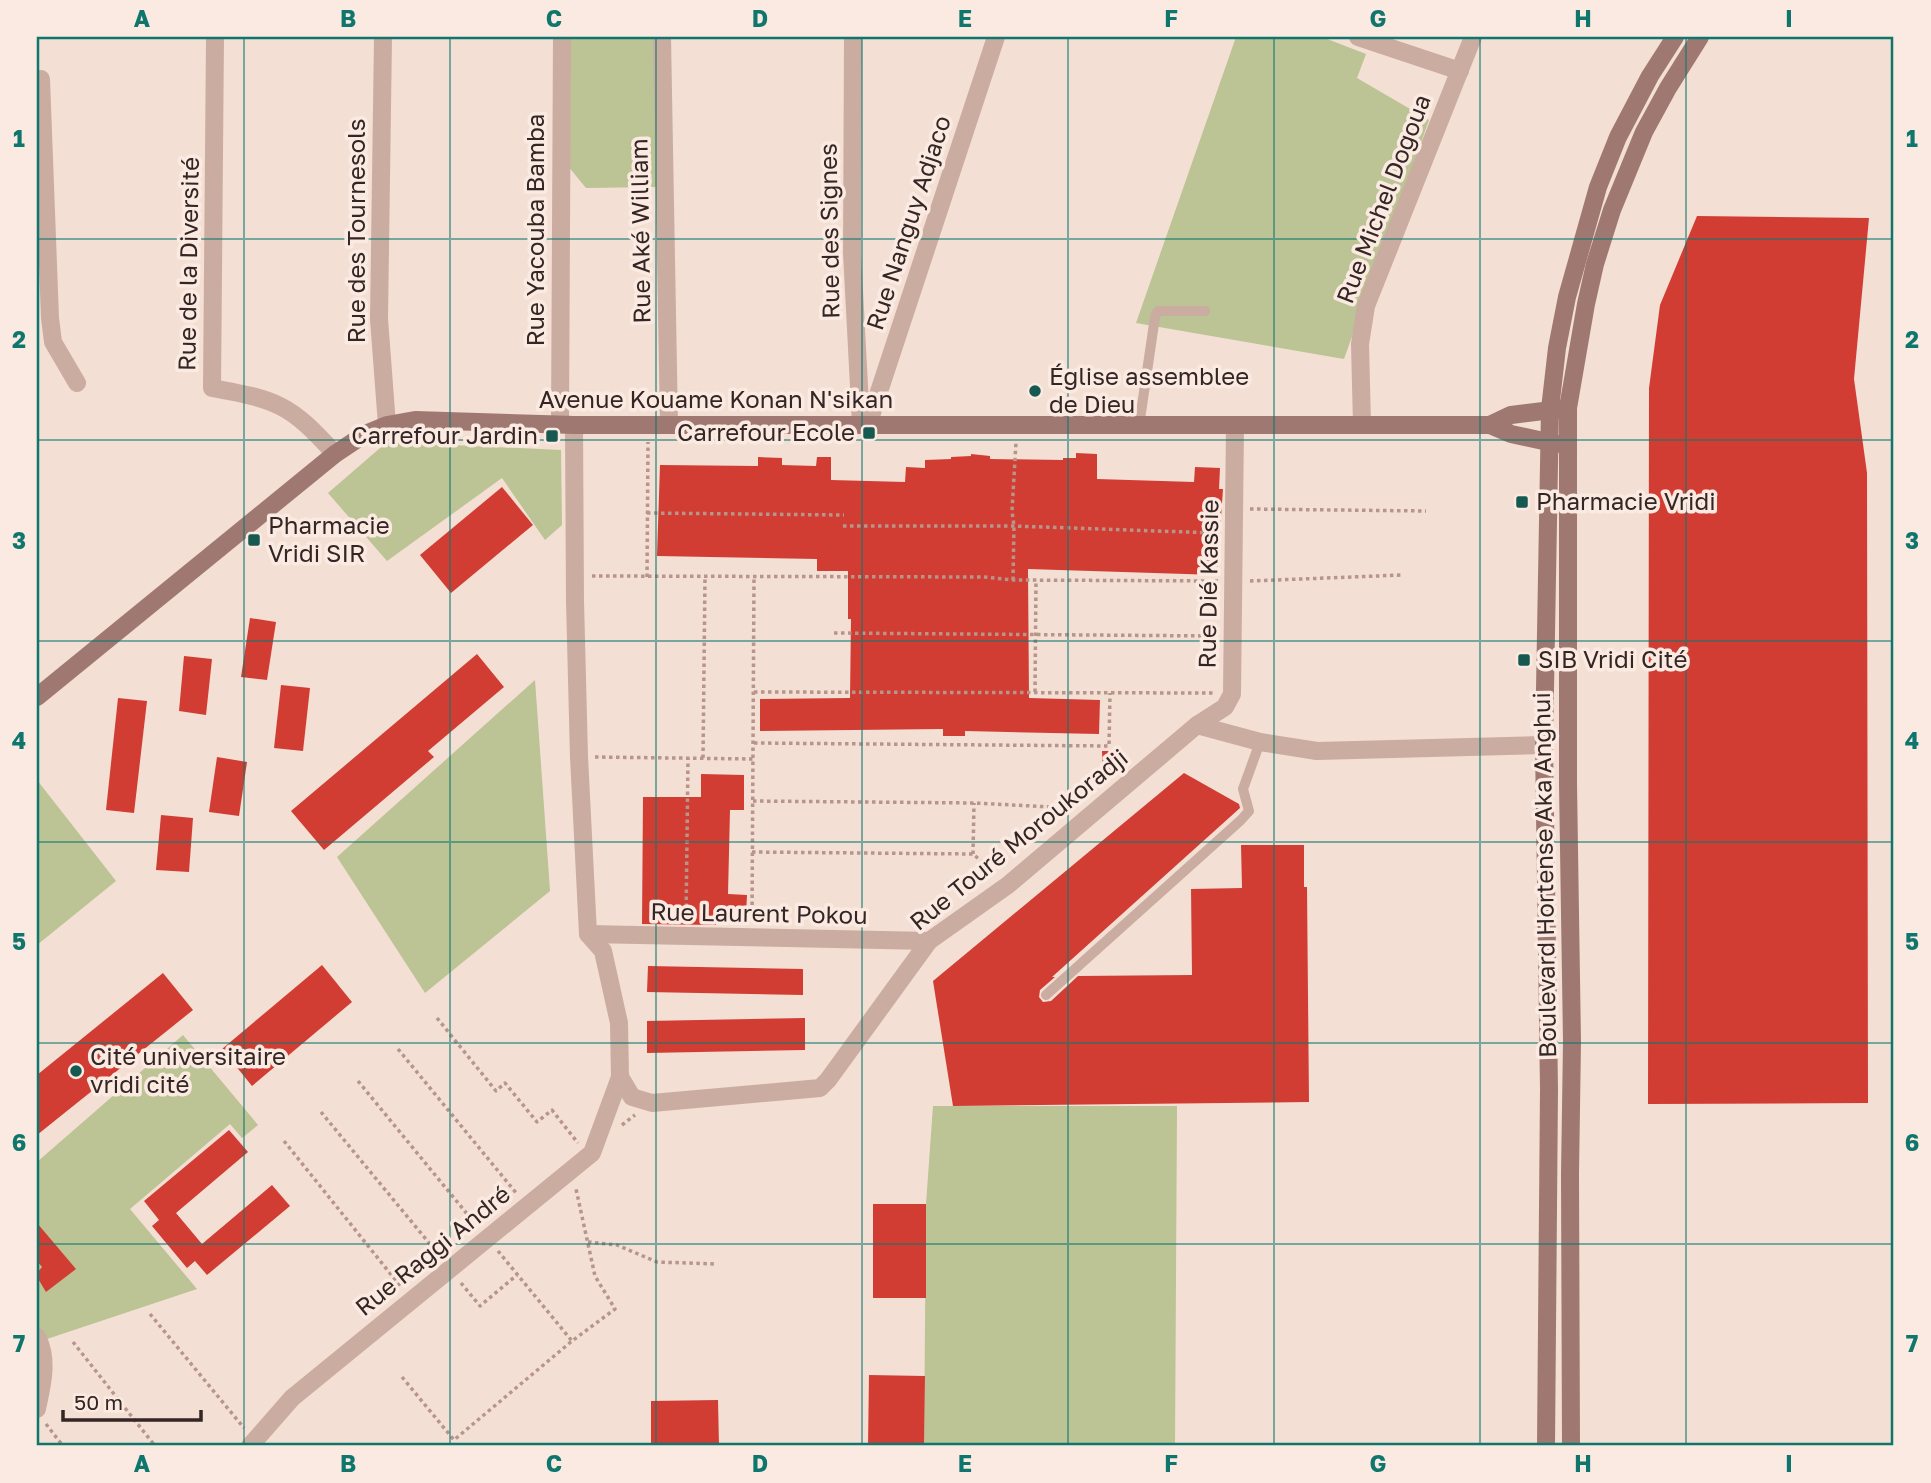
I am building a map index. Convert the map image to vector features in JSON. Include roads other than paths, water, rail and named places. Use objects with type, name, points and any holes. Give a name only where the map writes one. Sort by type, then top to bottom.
[{"type":"main road","name":"Boulevard Hortense Aka Anghui","points":[[1546,1446],[1549,1088],[1544,745],[1550,409],[1557,348],[1567,297],[1598,187],[1618,137],[1650,76],[1675,37]]},
{"type":"main road","name":"Boulevard Hortense Aka Anghui","points":[[1571,1446],[1572,1042],[1568,784],[1568,408],[1595,264],[1612,210],[1644,132],[1700,37]]},
{"type":"main road","name":"Avenue Kouame Konan N'sikan","points":[[37,697],[335,454],[365,434],[387,425],[415,420],[567,425],[1490,425],[1511,415],[1568,408]]},
{"type":"main road","name":"Avenue Kouame Konan N'sikan","points":[[1490,425],[1511,435],[1567,445]]},
{"type":"street","name":"Rue de la Diversité","points":[[215,37],[212,388],[260,397],[288,409],[307,423],[335,454]]},
{"type":"street","name":"Rue des Tournesols","points":[[383,37],[379,319],[387,425]]},
{"type":"street","name":"Rue Yacouba Bamba","points":[[562,37],[567,425]]},
{"type":"street","name":"Rue Aké William","points":[[662,37],[669,424]]},
{"type":"street","name":"Rue des Signes","points":[[853,37],[852,253],[864,425]]},
{"type":"street","name":"Rue Nanguy Adjaco","points":[[864,425],[996,37]]},
{"type":"street","points":[[1358,37],[1460,71]]},
{"type":"street","name":"Rue Michel Dogoua","points":[[1362,425],[1360,344],[1366,306],[1473,37]]},
{"type":"street","points":[[41,79],[50,318],[53,342],[77,383]]},
{"type":"street","points":[[567,425],[576,576],[579,757],[588,934],[603,951],[610,978],[619,1023],[620,1077]]},
{"type":"street","name":"Rue Dié Kassie","points":[[1197,725],[1224,707],[1232,694],[1236,426]]},
{"type":"street","points":[[1197,725],[1259,742],[1318,751],[1544,745]]},
{"type":"street","name":"Rue Touré Moroukoradji","points":[[620,1077],[632,1097],[652,1103],[820,1088],[929,941],[1008,885],[1197,725]]},
{"type":"street","name":"Rue Laurent Pokou","points":[[588,934],[929,941]]},
{"type":"street","name":"Rue Raggi André","points":[[248,1438],[292,1398],[592,1153],[620,1077]]},
{"type":"street","points":[[37,1337],[43,1349],[40,1414]]},
{"type":"lane","points":[[1139,426],[1158,310],[1205,311]]},
{"type":"lane","points":[[1046,995],[1241,820],[1249,810],[1243,789],[1259,742]]},
{"type":"place","name":"Église assemblee de Dieu","points":[[1035,391]]},
{"type":"place","name":"Carrefour Ecole","points":[[869,433]]},
{"type":"place","name":"Carrefour Jardin","points":[[552,436]]},
{"type":"place","name":"Pharmacie Vridi","points":[[1522,502]]},
{"type":"place","name":"Pharmacie Vridi SIR","points":[[254,540]]},
{"type":"place","name":"SIB Vridi Cité","points":[[1524,660]]},
{"type":"place","name":"Cité universitaire vridi cité","points":[[76,1071]]}]
